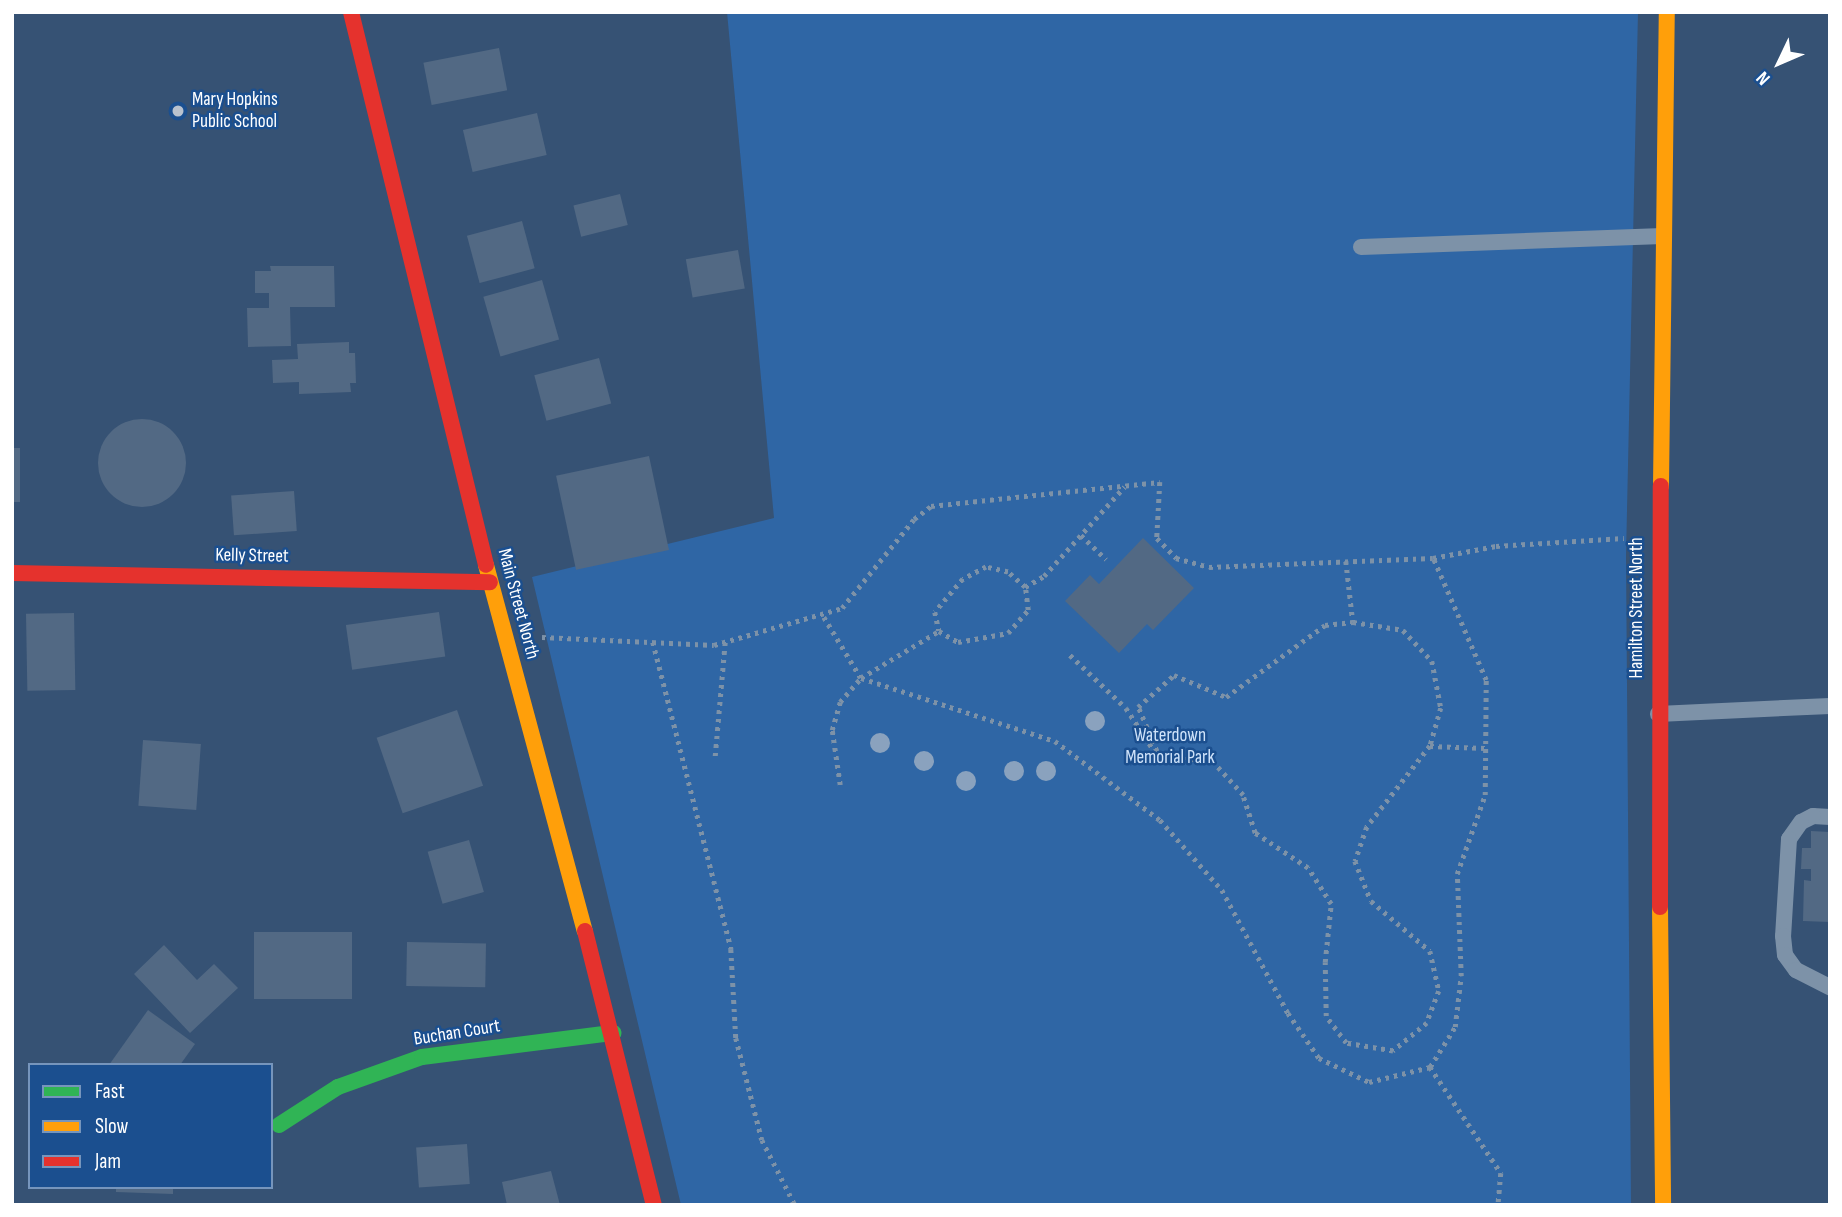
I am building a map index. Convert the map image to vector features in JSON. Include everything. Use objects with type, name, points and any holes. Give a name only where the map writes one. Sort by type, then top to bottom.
[{"type":"street","name":"Main Street North","points":[[351,12],[490,582],[613,1033],[654,1205]]},
{"type":"street","name":"Hamilton Street North","points":[[1663,1205],[1658,713],[1667,12]]},
{"type":"street","name":"Kelly Street","points":[[12,573],[490,582]]},
{"type":"street","name":"Buchan Court","points":[[279,1125],[338,1087],[422,1057],[613,1033]]},
{"type":"lane","points":[[1361,247],[1663,236]]},
{"type":"lane","points":[[1658,713],[1830,706]]},
{"type":"lane","points":[[1830,817],[1813,816],[1801,822],[1789,839],[1783,936],[1785,956],[1796,970],[1830,987]]},
{"type":"path","points":[[504,635],[653,642],[725,642],[824,617],[842,608],[914,519],[931,506],[1160,482],[1157,538],[1177,558],[1209,567],[1433,558],[1496,546],[1632,538]]},
{"type":"path","points":[[1025,587],[1044,576],[1125,486]]},
{"type":"path","points":[[1081,535],[1106,559]]},
{"type":"path","points":[[824,617],[861,678],[1055,741],[1160,820],[1222,890],[1287,1013],[1319,1058],[1369,1082],[1430,1066],[1455,1027],[1461,976],[1457,874],[1485,795],[1486,680],[1433,558]]},
{"type":"path","points":[[1346,561],[1353,622]]},
{"type":"path","points":[[986,567],[1008,572],[1025,587],[1028,610],[1008,633],[958,642],[939,631],[935,612],[963,579],[986,567]]},
{"type":"path","points":[[1353,622],[1403,630],[1432,661],[1441,708],[1430,746],[1367,827],[1355,861],[1371,901],[1430,951],[1440,991],[1427,1023],[1393,1051],[1346,1043],[1326,1016],[1325,962],[1331,904],[1308,868],[1255,833],[1243,795],[1211,760],[1160,759],[1138,707],[1174,675],[1226,697],[1325,625],[1353,622]]},
{"type":"path","points":[[840,785],[832,730],[840,702],[861,678],[939,631]]},
{"type":"path","points":[[653,642],[732,948],[736,1038],[762,1140],[795,1205]]},
{"type":"path","points":[[715,756],[725,642]]},
{"type":"path","points":[[1070,655],[1126,708],[1160,759]]},
{"type":"path","points":[[1430,746],[1485,748]]},
{"type":"path","points":[[1430,1066],[1501,1173],[1498,1205]]},
{"type":"green space","name":"Waterdown Memorial Park","points":[[727,12],[1638,12],[1626,556],[1631,1205],[681,1205],[532,577],[774,518]]},
{"type":"building","points":[[499,48],[507,90],[432,105],[423,63]]},
{"type":"building","points":[[537,113],[547,155],[473,172],[463,130]]},
{"type":"building","points":[[620,194],[628,225],[581,237],[573,206]]},
{"type":"building","points":[[522,221],[535,268],[480,283],[467,236]]},
{"type":"building","points":[[738,250],[745,288],[693,298],[686,259]]},
{"type":"building","points":[[270,266],[334,266],[335,307],[290,307],[291,346],[248,347],[247,308],[269,308],[269,293],[255,293],[255,271],[271,271]]},
{"type":"building","points":[[542,280],[559,340],[500,356],[483,297]]},
{"type":"building","points":[[349,342],[349,353],[355,353],[356,383],[350,383],[351,392],[299,394],[299,382],[273,383],[272,360],[298,359],[297,344]]},
{"type":"building","points":[[599,358],[611,403],[546,421],[534,375]]},
{"type":"building","points":[[142,419],[167,426],[179,438],[186,463],[179,488],[167,500],[142,507],[117,500],[105,488],[98,463],[105,438],[117,426]]},
{"type":"building","points":[[12,448],[20,448],[20,502],[12,502]]},
{"type":"building","points":[[649,456],[669,550],[576,570],[556,476]]},
{"type":"building","points":[[294,491],[297,531],[234,535],[231,495]]},
{"type":"building","points":[[1143,538],[1194,588],[1153,630],[1147,624],[1119,653],[1065,601],[1090,575],[1099,584]]},
{"type":"building","points":[[439,612],[445,657],[352,670],[346,625]]},
{"type":"building","points":[[74,613],[75,690],[27,691],[26,614]]},
{"type":"building","points":[[457,710],[483,786],[403,813],[377,738]]},
{"type":"building","points":[[143,740],[201,744],[196,810],[138,806]]},
{"type":"building","points":[[1811,831],[1830,832],[1830,922],[1803,921],[1804,880],[1811,881],[1811,869],[1801,869],[1802,848],[1811,848]]},
{"type":"building","points":[[469,840],[484,892],[443,904],[428,852]]},
{"type":"building","points":[[254,932],[352,932],[352,999],[254,999]]},
{"type":"building","points":[[407,942],[486,943],[485,987],[406,986]]},
{"type":"building","points":[[164,945],[197,980],[214,964],[238,988],[190,1033],[134,974]]},
{"type":"building","points":[[148,1010],[195,1044],[181,1063],[110,1063]]},
{"type":"building","points":[[467,1144],[470,1184],[419,1187],[416,1148]]},
{"type":"building","points":[[551,1171],[560,1205],[507,1205],[502,1182]]},
{"type":"building","points":[[116,1189],[173,1189],[173,1194],[116,1192]]},
{"type":"traffic: fast","points":[[279,1125],[338,1087],[422,1057],[613,1033]]},
{"type":"traffic: slow","points":[[1661,486],[1667,12]]},
{"type":"traffic: slow","points":[[486,565],[585,931]]},
{"type":"traffic: slow","points":[[1660,907],[1663,1205]]},
{"type":"traffic: jam","points":[[351,12],[486,565]]},
{"type":"traffic: jam","points":[[1660,907],[1661,486]]},
{"type":"traffic: jam","points":[[12,573],[490,582]]},
{"type":"traffic: jam","points":[[585,931],[654,1205]]},
{"type":"place","name":"Mary Hopkins Public School","points":[[178,111]]}]
